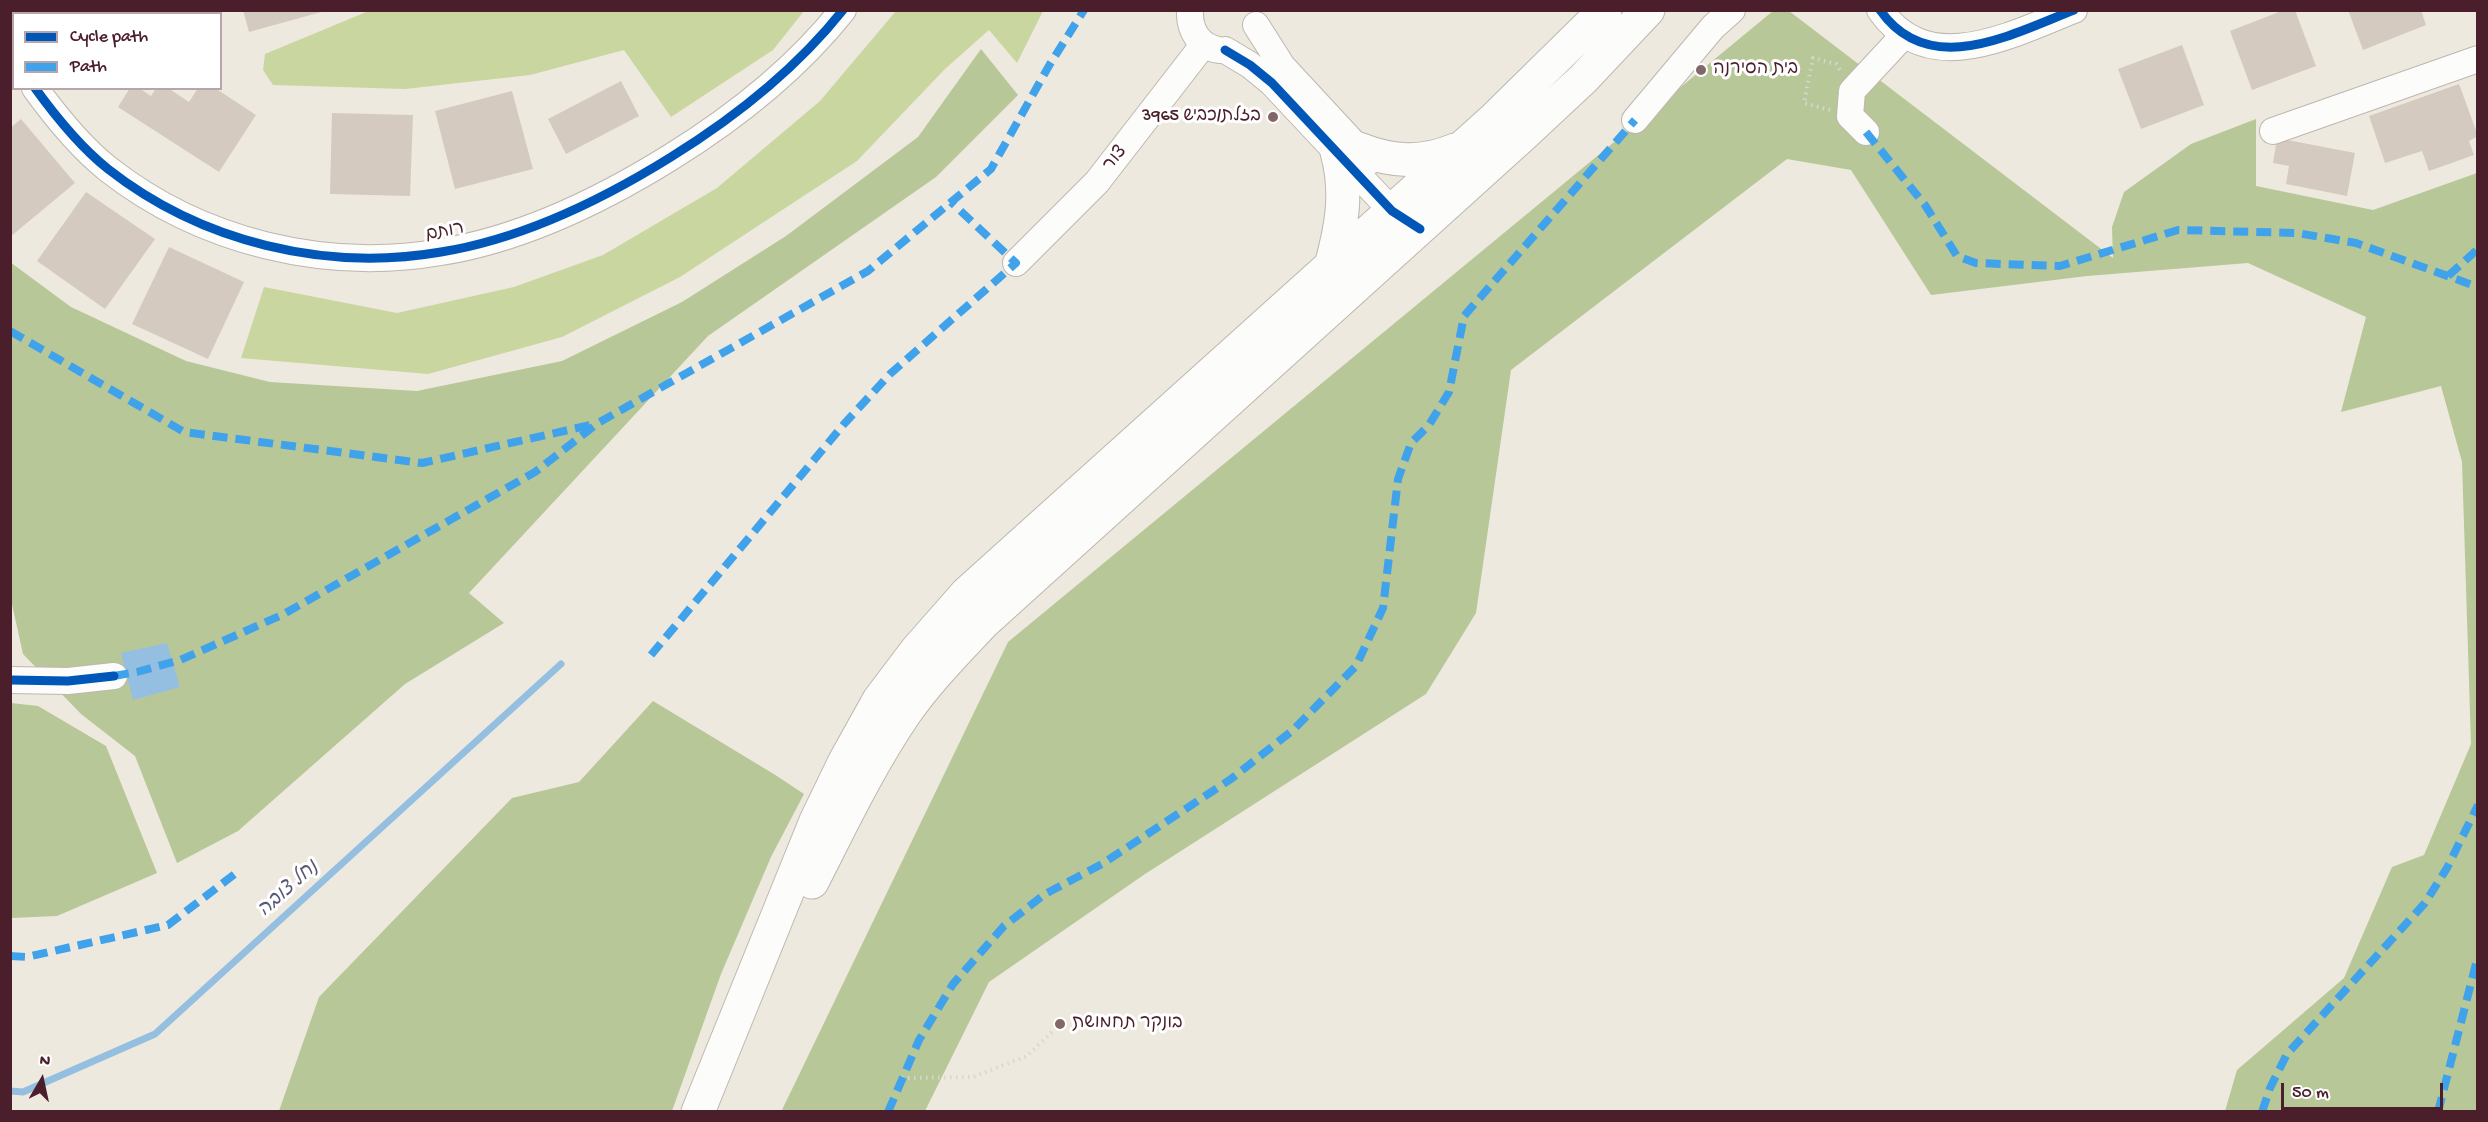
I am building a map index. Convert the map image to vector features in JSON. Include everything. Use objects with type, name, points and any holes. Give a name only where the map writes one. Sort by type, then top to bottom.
[{"type":"main road","points":[[703,1099],[816,821],[845,761],[879,700],[916,651],[968,593],[1534,83],[1605,10]]},
{"type":"main road","points":[[703,1099],[868,772],[906,712],[938,671],[983,623],[1583,79],[1647,10]]},
{"type":"main road","points":[[1331,266],[1344,208],[1342,173],[1348,151],[1411,161],[1428,159],[1463,147]]},
{"type":"street","name":"רותם","points":[[36,90],[58,121],[107,168],[165,208],[231,237],[306,255],[388,258],[442,252],[503,237],[569,212],[636,179],[704,137],[768,87],[828,29],[843,10]]},
{"type":"street","points":[[1190,10],[1192,28],[1214,47],[1250,64],[1272,83],[1348,151],[1420,229]]},
{"type":"street","points":[[1635,120],[1713,27],[1732,10]]},
{"type":"street","points":[[1880,10],[1891,26],[1904,35],[1921,43],[1949,48],[1973,47],[2074,10]]},
{"type":"street","points":[[1214,47],[1235,48],[1245,43],[1252,35],[1256,18]]},
{"type":"street","points":[[1256,18],[1282,66],[1348,151]]},
{"type":"street","points":[[1856,113],[1904,35]]},
{"type":"street","name":"צור","points":[[1016,263],[1097,182],[1214,47]]},
{"type":"street","points":[[2273,130],[2478,59]]},
{"type":"street","points":[[10,680],[68,681],[114,676]]},
{"type":"path","points":[[1813,58],[1836,64],[1856,113],[1804,103],[1813,58]]},
{"type":"path","points":[[902,1078],[973,1077],[1027,1056],[1060,1024]]},
{"type":"green space","points":[[371,10],[804,11],[773,50],[671,117],[624,50],[530,75],[405,89],[273,85],[263,70],[265,54]]},
{"type":"green space","points":[[896,11],[1043,11],[1017,63],[989,30],[945,69],[857,161],[680,277],[562,337],[428,374],[241,358],[264,287],[397,313],[514,287],[603,255],[717,188],[820,101]]},
{"type":"green space","points":[[1773,11],[1789,11],[2113,258],[2112,227],[2124,192],[2191,144],[2256,119],[2256,186],[2373,210],[2477,173],[2477,1111],[2225,1111],[2237,1070],[2344,978],[2392,867],[2424,855],[2471,744],[2462,462],[2441,386],[2341,412],[2366,317],[2248,263],[2087,276],[1931,295],[1851,170],[1787,159],[1511,370],[1476,613],[1426,694],[1145,874],[989,982],[925,1111],[781,1112],[1008,642]]},
{"type":"green space","points":[[981,49],[1018,95],[936,177],[708,336],[469,593],[504,623],[405,684],[238,831],[177,863],[135,756],[81,714],[23,654],[10,595],[10,262],[71,307],[186,361],[270,382],[417,391],[562,361],[682,302],[786,236],[918,137]]},
{"type":"green space","points":[[653,701],[804,794],[771,857],[721,974],[672,1111],[279,1111],[319,997],[512,798],[579,782]]},
{"type":"green space","points":[[11,703],[38,706],[106,746],[157,873],[57,916],[11,918]]},
{"type":"water","points":[[167,643],[180,687],[133,700],[121,653]]},
{"type":"building","points":[[72,10],[187,10],[188,12],[72,12]]},
{"type":"building","points":[[243,10],[325,10],[325,11],[249,32]]},
{"type":"building","points":[[2284,10],[2295,10],[2316,66],[2252,90],[2230,31]]},
{"type":"building","points":[[2348,10],[2421,10],[2426,25],[2363,50]]},
{"type":"building","points":[[2182,45],[2204,105],[2141,129],[2118,69]]},
{"type":"building","points":[[621,81],[639,116],[566,154],[548,119]]},
{"type":"building","points":[[2459,84],[2478,136],[2469,141],[2474,155],[2429,171],[2422,151],[2385,163],[2369,116]]},
{"type":"building","points":[[129,90],[142,90],[151,96],[155,90],[171,90],[189,102],[197,90],[218,90],[256,115],[219,172],[118,107]]},
{"type":"building","points":[[512,91],[533,169],[455,189],[435,111]]},
{"type":"building","points":[[332,113],[413,115],[410,196],[330,194]]},
{"type":"building","points":[[21,119],[75,183],[10,237],[10,128]]},
{"type":"building","points":[[2277,138],[2355,153],[2347,196],[2286,184],[2289,166],[2273,163]]},
{"type":"building","points":[[86,192],[155,239],[105,309],[37,261]]},
{"type":"building","points":[[169,247],[244,282],[208,359],[132,324]]},
{"type":"waterway","name":"נחל צובה","points":[[10,1091],[23,1092],[155,1034],[561,664]]},
{"type":"marked path","points":[[114,676],[180,660],[282,615],[535,472],[598,423],[868,271],[991,169],[1050,64],[1084,10]]},
{"type":"marked path","points":[[888,1112],[919,1040],[953,984],[1004,926],[1045,894],[1102,864],[1231,779],[1293,730],[1356,666],[1383,608],[1398,479],[1411,443],[1429,425],[1449,392],[1464,316],[1635,120]]},
{"type":"marked path","points":[[1866,132],[1925,205],[1957,256],[1976,263],[2060,266],[2178,230],[2297,233],[2356,243],[2478,287]]},
{"type":"marked path","points":[[651,655],[844,424],[890,374],[1016,263],[951,202]]},
{"type":"marked path","points":[[2448,276],[2478,249]]},
{"type":"marked path","points":[[10,331],[184,432],[422,463],[595,424]]},
{"type":"marked path","points":[[2262,1112],[2270,1088],[2287,1054],[2425,903],[2447,868],[2478,805]]},
{"type":"marked path","points":[[10,956],[27,957],[168,925],[240,870]]},
{"type":"marked path","points":[[2438,1112],[2478,956]]},
{"type":"cycle path","points":[[36,90],[68,131],[97,160],[144,194],[183,216],[224,233],[309,254],[353,258],[397,257],[471,246],[531,228],[589,203],[645,173],[695,142],[763,91],[825,32],[843,10]]},
{"type":"cycle path","points":[[1880,10],[1900,31],[1922,43],[1947,47],[1972,45],[1998,39],[2074,10]]},
{"type":"cycle path","points":[[1225,50],[1250,65],[1272,83],[1392,211],[1420,229]]},
{"type":"cycle path","points":[[10,680],[68,681],[114,676]]},
{"type":"place","name":"בית הסירנה","points":[[1701,70]]},
{"type":"place","name":"בזלת/כביש 3965","points":[[1273,117]]},
{"type":"place","name":"בונקר תחמושת","points":[[1060,1024]]}]
